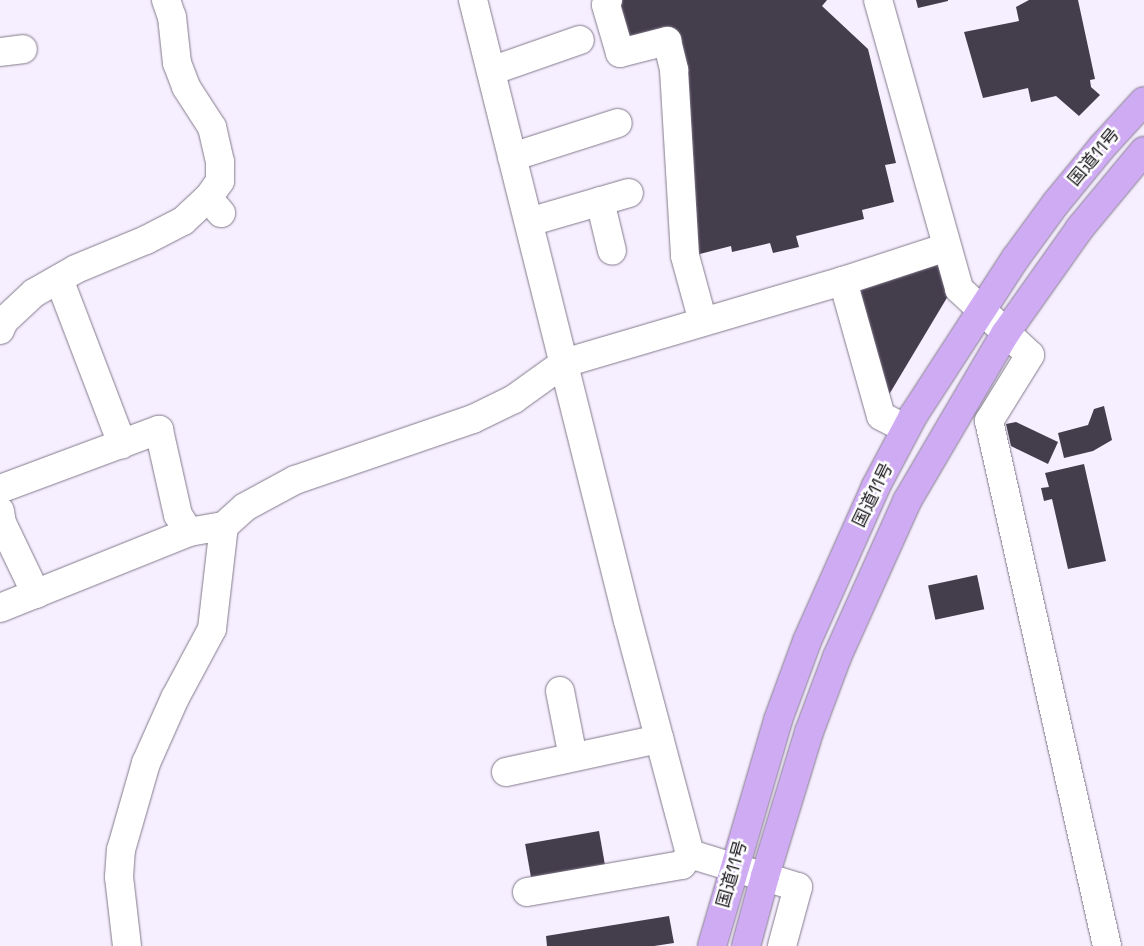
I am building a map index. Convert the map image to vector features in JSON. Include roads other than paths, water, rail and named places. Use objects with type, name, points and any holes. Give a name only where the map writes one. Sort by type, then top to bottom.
[{"type":"highway","name":"国道11号","points":[[712,946],[778,720],[807,641],[872,494],[906,429],[980,310],[1056,202],[1102,146],[1144,101]]},
{"type":"highway","name":"国道11号","points":[[746,946],[765,876],[809,732],[840,648],[908,502],[1005,334],[1080,228],[1144,152]]},
{"type":"street","points":[[1,320],[34,293],[59,279],[215,206],[220,181],[220,162],[212,128],[186,87],[177,63],[173,41],[172,17],[166,0]]},
{"type":"street","points":[[473,0],[659,739],[690,854]]},
{"type":"street","points":[[608,0],[606,5],[620,53],[667,41],[674,70],[685,256],[703,322]]},
{"type":"street","points":[[878,0],[959,289],[1005,334],[1030,355],[989,421],[1107,946]]},
{"type":"street","points":[[491,71],[580,40]]},
{"type":"street","points":[[512,157],[618,123]]},
{"type":"street","points":[[529,222],[629,192]]},
{"type":"street","points":[[600,201],[612,251]]},
{"type":"street","points":[[0,608],[189,532],[224,526],[245,507],[295,480],[473,419],[514,399],[564,363],[843,281],[947,247]]},
{"type":"street","points":[[59,279],[122,444]]},
{"type":"street","points":[[843,281],[881,416],[906,429]]},
{"type":"street","points":[[0,489],[159,430],[178,514],[189,532]]},
{"type":"street","points":[[0,511],[2,523],[36,594]]},
{"type":"street","points":[[121,939],[119,877],[121,850],[146,763],[175,698],[212,630],[224,526]]},
{"type":"street","points":[[560,691],[573,757]]},
{"type":"street","points":[[506,772],[659,739]]},
{"type":"street","points":[[690,854],[798,887],[782,946]]},
{"type":"street","points":[[527,892],[682,865],[690,854]]}]
